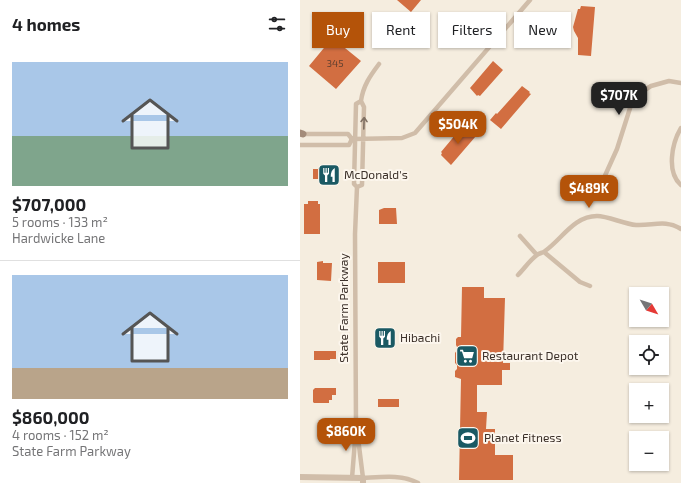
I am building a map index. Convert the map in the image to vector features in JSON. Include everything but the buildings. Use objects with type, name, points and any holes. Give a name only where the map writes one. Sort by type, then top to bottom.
[{"type":"street","points":[[301,134],[348,134],[353,139],[364,139],[402,138],[415,133],[530,0]]},
{"type":"street","name":"State Farm Parkway","points":[[357,187],[362,185],[364,139],[364,107],[361,100],[362,93],[367,79],[379,64]]},
{"type":"street","points":[[580,196],[592,192],[604,180],[617,149],[632,102],[640,93],[650,86],[668,81],[681,84]]},
{"type":"street","name":"State Farm Parkway","points":[[352,480],[356,428],[355,234],[357,187],[354,184],[353,139],[356,104],[361,100]]},
{"type":"street","points":[[681,128],[675,141],[671,165],[673,174],[681,185]]},
{"type":"street","points":[[300,145],[349,145],[353,139]]},
{"type":"street","points":[[518,275],[537,255],[544,252],[574,224],[588,217],[599,216],[626,224],[638,225],[665,223],[681,229]]},
{"type":"street","points":[[520,236],[537,255]]},
{"type":"street","points":[[544,252],[580,282],[590,286]]},
{"type":"street","name":"State Farm Parkway","points":[[356,428],[363,481]]},
{"type":"street","points":[[300,477],[363,481],[390,477],[413,480],[418,483]]},
{"type":"place","name":"McDonald's","points":[[329,175]]},
{"type":"place","name":"Hibachi","points":[[385,338]]},
{"type":"place","name":"Restaurant Depot","points":[[467,356]]},
{"type":"place","name":"Planet Fitness","points":[[468,438]]}]
